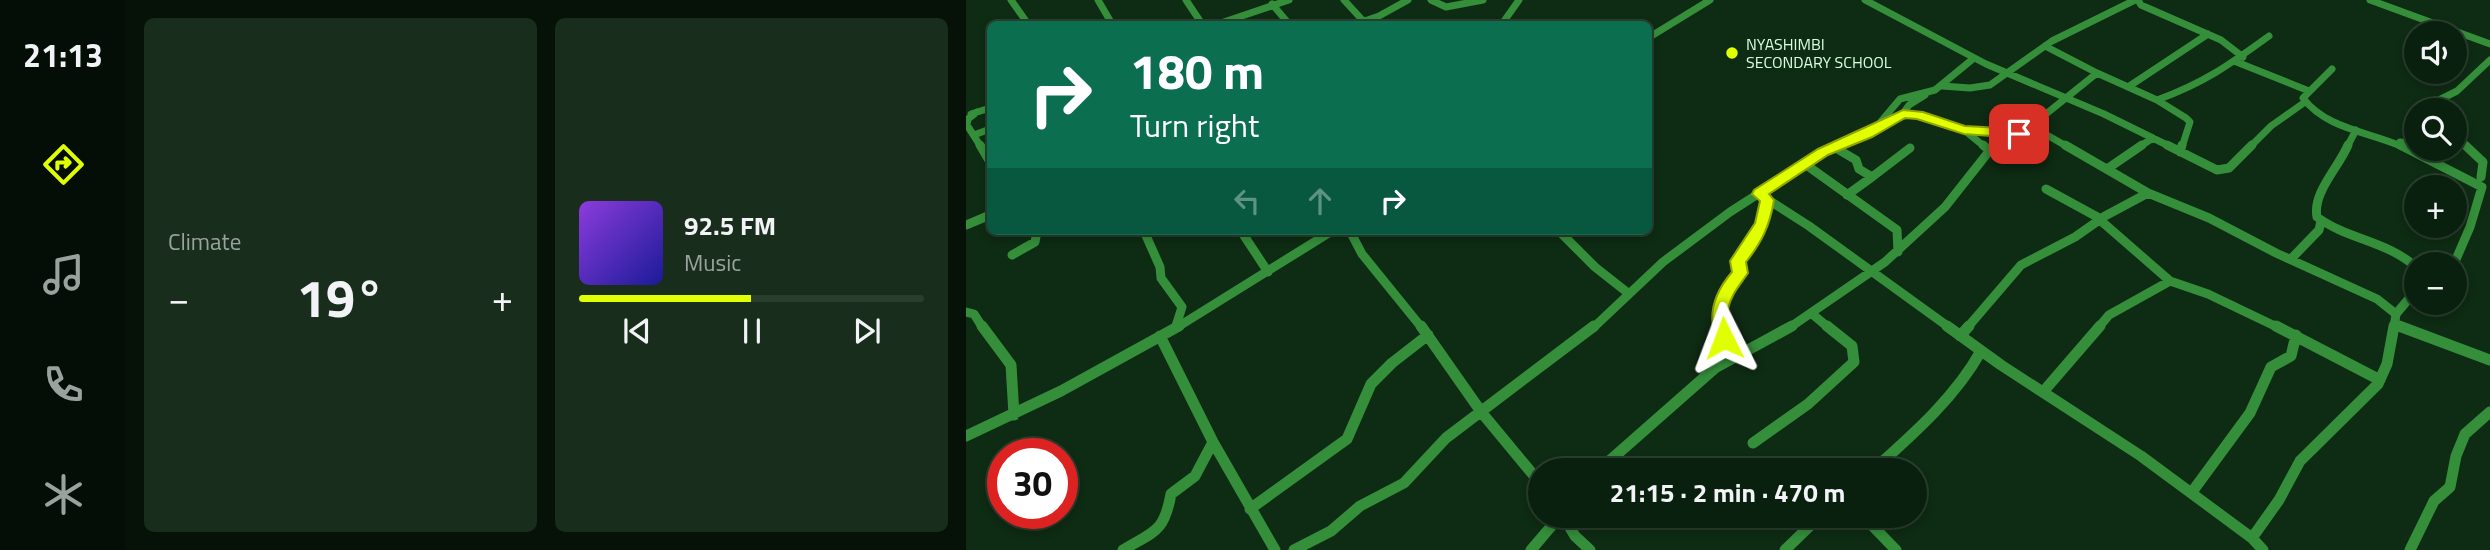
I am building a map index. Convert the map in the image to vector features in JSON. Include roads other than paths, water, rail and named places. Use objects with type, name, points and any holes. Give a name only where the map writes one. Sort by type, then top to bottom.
[{"type":"street","points":[[1011,0],[1026,21]]},
{"type":"street","points":[[1098,0],[1110,21]]},
{"type":"street","points":[[1186,0],[1200,21]]},
{"type":"street","points":[[1226,21],[1289,0]]},
{"type":"street","points":[[1344,0],[1360,21]]},
{"type":"street","points":[[1368,21],[1408,0]]},
{"type":"street","points":[[1432,0],[1446,7],[1483,0]]},
{"type":"street","points":[[1502,21],[1519,0]]},
{"type":"street","points":[[1652,35],[1710,0]]},
{"type":"street","points":[[1865,0],[1974,58],[2067,98],[2217,170],[2225,170],[2245,155],[2271,126],[2305,102]]},
{"type":"street","points":[[1942,86],[1985,87],[1992,84],[2004,72],[2045,46],[2086,25],[2091,19],[2136,0],[2141,5],[2224,41],[2243,57]]},
{"type":"street","points":[[2370,0],[2490,44]]},
{"type":"street","points":[[1274,3],[1287,21]]},
{"type":"street","points":[[2129,87],[2208,34]]},
{"type":"street","points":[[2157,100],[2195,86],[2243,57],[2269,36]]},
{"type":"street","points":[[2045,46],[2157,100],[2190,122],[2180,152]]},
{"type":"street","points":[[1902,115],[1909,105],[1942,86],[1974,58]]},
{"type":"street","points":[[2443,98],[2457,91],[2490,60]]},
{"type":"street","points":[[2234,61],[2309,91]]},
{"type":"street","points":[[2332,69],[2303,98],[2305,102],[2335,122],[2382,138],[2404,142]]},
{"type":"street","points":[[1613,458],[1702,378],[1732,357],[1786,330],[1898,252],[1945,207],[1996,143],[2031,126],[2097,73]]},
{"type":"street","points":[[1881,125],[1900,99],[1930,92]]},
{"type":"street","points":[[966,115],[987,109]]},
{"type":"street","points":[[975,137],[966,122],[977,112]]},
{"type":"street","points":[[1294,550],[1331,531],[1360,506],[1404,483],[1433,449],[1596,325],[1663,262],[1834,147],[1867,134],[1902,115],[1918,115],[1964,130],[2015,134]]},
{"type":"street","points":[[2031,126],[2148,193],[2209,218],[2291,260],[2377,299],[2395,319],[2490,360]]},
{"type":"street","points":[[1964,130],[1989,150]]},
{"type":"street","points":[[2356,130],[2316,204],[2315,212],[2321,221],[2395,250],[2404,257]]},
{"type":"street","points":[[987,131],[975,137],[972,146],[987,159]]},
{"type":"street","points":[[2107,169],[2152,138]]},
{"type":"street","points":[[2382,138],[2482,187],[2459,252]]},
{"type":"street","points":[[1834,147],[1856,160],[1859,169],[1872,177]]},
{"type":"street","points":[[1847,195],[1910,148]]},
{"type":"street","points":[[2467,149],[2483,162],[2480,177]]},
{"type":"street","points":[[1805,164],[1897,230],[1898,252]]},
{"type":"street","points":[[2046,189],[2101,220],[2111,232],[2170,281],[2208,293],[2296,335],[2380,380]]},
{"type":"street","points":[[1960,336],[2021,265],[2075,237],[2148,193]]},
{"type":"street","points":[[1763,197],[1809,226],[1870,273],[1981,351],[2192,492],[2252,538],[2263,550]]},
{"type":"street","points":[[1702,378],[1715,360],[1724,338],[1719,311],[1727,289],[1740,273],[1738,261],[1754,241],[1762,223],[1763,197]]},
{"type":"street","points":[[966,225],[987,216]]},
{"type":"street","points":[[2291,260],[2319,230],[2321,221]]},
{"type":"street","points":[[1012,254],[1035,242],[1036,235]]},
{"type":"street","points":[[1146,235],[1160,267],[1161,278],[1182,307],[1176,327]]},
{"type":"street","points":[[1244,235],[1268,272]]},
{"type":"street","points":[[966,436],[1014,415],[1160,336],[1326,235]]},
{"type":"street","points":[[1352,235],[1362,254],[1428,335],[1482,413],[1528,469]]},
{"type":"street","points":[[1563,235],[1595,267],[1628,293]]},
{"type":"street","points":[[2043,392],[2109,315],[2170,281]]},
{"type":"street","points":[[2252,538],[2279,500],[2300,461],[2380,380],[2387,364],[2395,319],[2404,307]]},
{"type":"street","points":[[966,312],[975,314],[993,344],[1012,365],[1014,415]]},
{"type":"street","points":[[1753,443],[1808,404],[1854,362],[1852,346],[1811,313]]},
{"type":"street","points":[[1250,509],[1347,439],[1371,384],[1392,363],[1428,335]]},
{"type":"street","points":[[2192,492],[2250,413],[2267,371],[2291,356],[2296,335]]},
{"type":"street","points":[[1160,336],[1213,442],[1275,550]]},
{"type":"street","points":[[1886,458],[1913,434],[1970,371],[1981,351]]},
{"type":"street","points":[[2410,550],[2434,501],[2450,487],[2456,456],[2465,433],[2489,414]]},
{"type":"street","points":[[1123,550],[1161,527],[1167,517],[1171,494],[1195,476],[1213,442]]},
{"type":"street","points":[[1531,550],[1551,528]]},
{"type":"street","points":[[1570,528],[1590,550]]},
{"type":"street","points":[[1785,550],[1808,528]]},
{"type":"street","points":[[1875,528],[1896,550]]},
{"type":"place","name":"NYASHIMBI SECONDARY SCHOOL","points":[[1732,53]]}]
